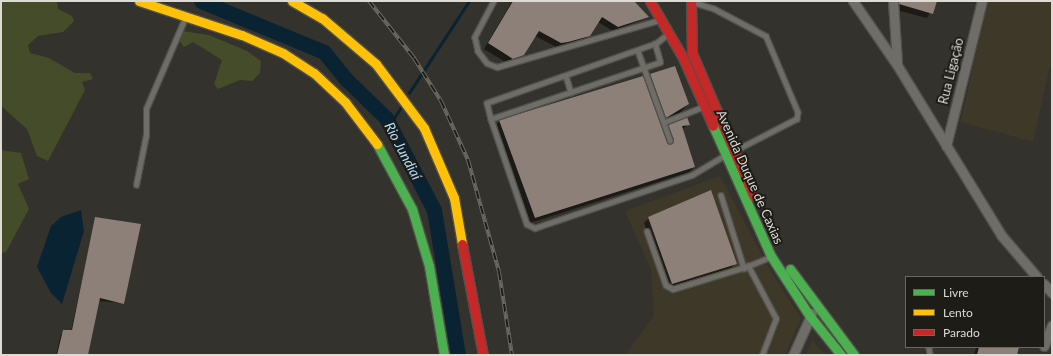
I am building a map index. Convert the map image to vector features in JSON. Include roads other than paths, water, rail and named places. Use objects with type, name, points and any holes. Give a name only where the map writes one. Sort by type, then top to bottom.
[{"type":"main road","points":[[140,1],[242,35],[283,53],[314,73],[345,102],[375,140],[398,179],[421,236],[444,355]]},
{"type":"main road","points":[[292,1],[328,22],[376,64],[424,128],[454,198],[483,355]]},
{"type":"main road","name":"Avenida Duque de Caxias","points":[[650,1],[671,25],[724,156],[771,256],[809,316],[841,355]]},
{"type":"main road","name":"Avenida Duque de Caxias","points":[[691,1],[690,17],[692,53],[734,152],[777,246],[818,309],[854,355]]},
{"type":"main road","points":[[671,25],[690,17]]},
{"type":"street","points":[[853,1],[897,65],[1001,235],[1036,276]]},
{"type":"street","points":[[893,1],[897,65]]},
{"type":"street","name":"Rua Ligação","points":[[946,146],[982,1]]},
{"type":"street","points":[[1045,285],[1052,293]]},
{"type":"street","points":[[793,355],[809,316],[818,309]]},
{"type":"street","points":[[1045,344],[1052,325]]},
{"type":"lane","points":[[494,1],[475,37],[478,51],[487,63],[497,67],[671,25]]},
{"type":"lane","points":[[691,1],[713,8],[766,36],[798,112],[797,119],[734,152]]},
{"type":"lane","points":[[136,185],[146,135],[146,109],[186,16]]},
{"type":"lane","points":[[671,25],[655,44],[487,103],[491,119],[528,224],[535,228],[692,175],[724,156]]},
{"type":"lane","points":[[491,119],[661,61],[655,44]]},
{"type":"lane","points":[[638,51],[665,122],[670,140]]},
{"type":"lane","points":[[566,76],[571,92]]},
{"type":"lane","points":[[665,122],[704,107]]},
{"type":"lane","points":[[721,195],[746,267],[776,319],[762,355]]},
{"type":"lane","points":[[647,231],[666,286],[672,289],[746,267],[771,256]]},
{"type":"water","points":[[81,210],[84,231],[62,304],[51,293],[37,267],[51,226],[61,217]]},
{"type":"waterway","name":"Rio Jundiaí","points":[[201,1],[324,52],[347,80],[386,118],[434,210],[458,355]]},
{"type":"waterway","points":[[409,93],[469,1]]},
{"type":"waterway","points":[[390,124],[401,107]]},
{"type":"railway","points":[[369,1],[414,58],[441,101],[468,160],[499,272],[512,355]]}]
